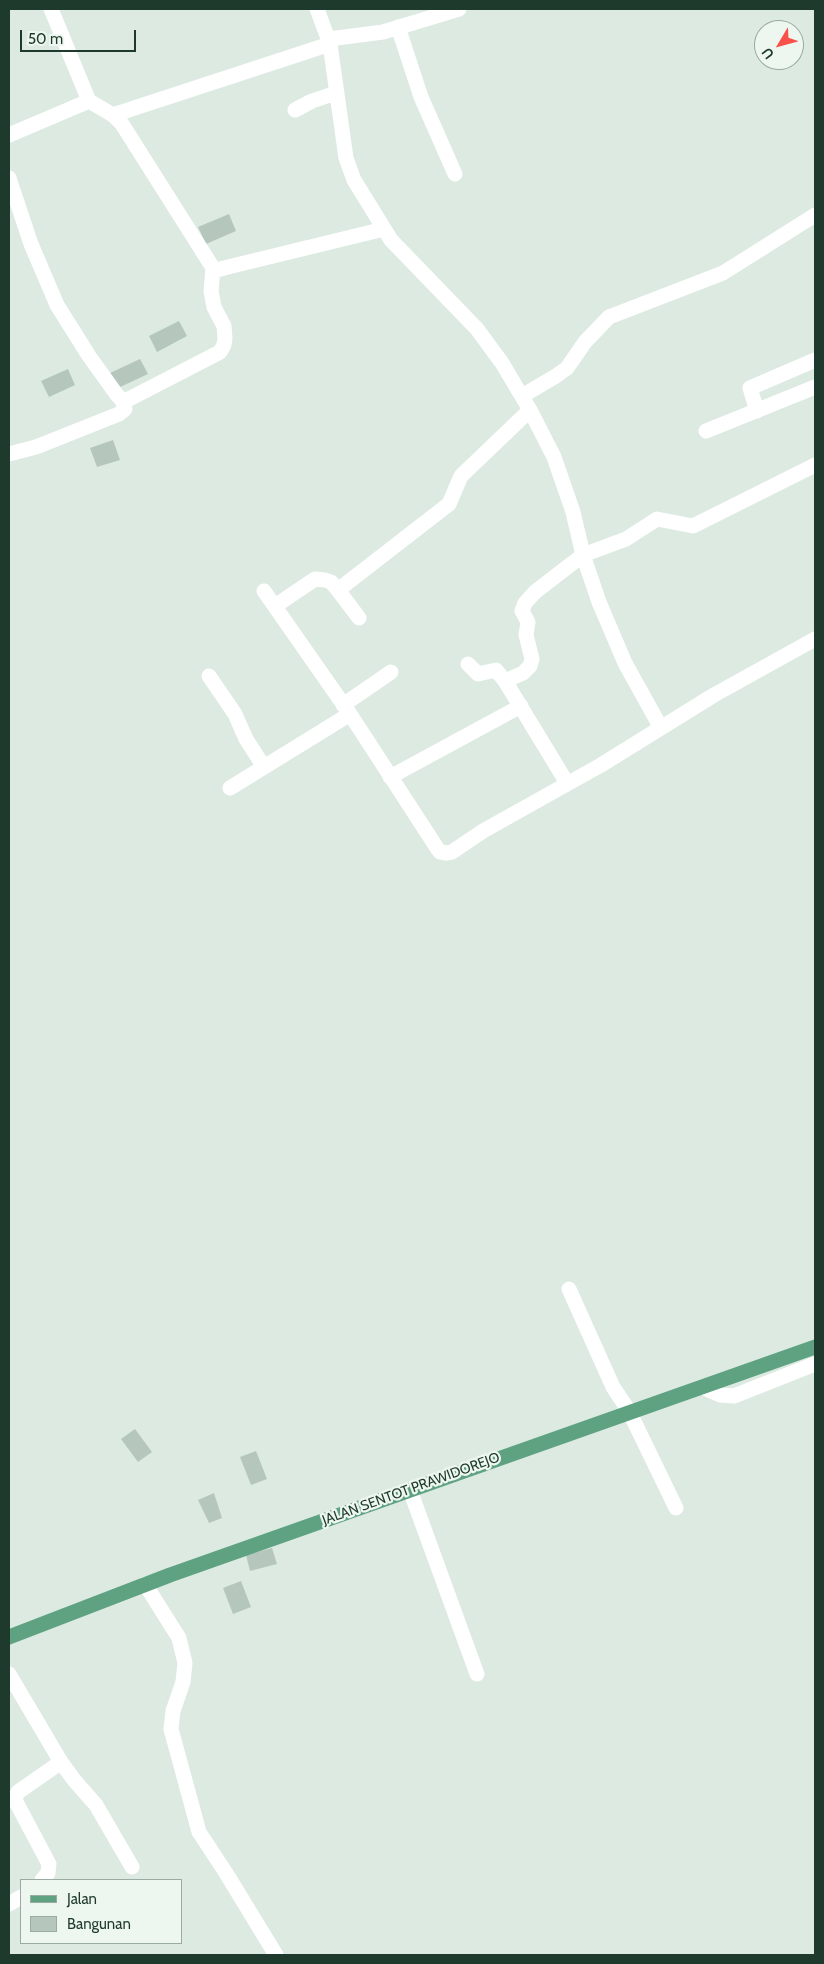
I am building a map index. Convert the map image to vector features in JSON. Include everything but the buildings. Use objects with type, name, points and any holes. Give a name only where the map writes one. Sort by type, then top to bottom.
[{"type":"main road","name":"JALAN SENTOT PRAWIDOREJO","points":[[9,1637],[145,1584],[629,1411],[815,1347]]},
{"type":"street","points":[[51,9],[89,101],[113,115],[122,124],[213,268],[211,292],[214,307],[224,326],[225,338],[220,352],[129,399],[122,400]]},
{"type":"street","points":[[317,9],[330,41],[346,158],[354,180],[392,240],[477,329],[502,363],[530,410],[554,457],[573,512],[599,602],[625,663],[660,728]]},
{"type":"street","points":[[113,115],[330,41],[383,32],[459,9]]},
{"type":"street","points":[[398,27],[421,97],[455,174]]},
{"type":"street","points":[[296,110],[312,101],[336,93]]},
{"type":"street","points":[[9,135],[89,101]]},
{"type":"street","points":[[9,178],[31,244],[57,305],[89,356],[117,396],[122,400],[125,409],[119,414],[36,447],[9,454]]},
{"type":"street","points":[[522,396],[567,368],[585,342],[610,317],[671,295],[723,273],[815,215]]},
{"type":"street","points":[[213,268],[217,270],[384,230]]},
{"type":"street","points":[[757,410],[750,388],[815,360]]},
{"type":"street","points":[[706,431],[815,387]]},
{"type":"street","points":[[338,590],[449,504],[461,476],[530,410]]},
{"type":"street","points":[[505,681],[523,673],[530,666],[532,659],[526,635],[528,622],[522,611],[525,603],[535,592],[584,555],[626,539],[657,519],[692,526],[815,464]]},
{"type":"street","points":[[275,606],[315,579],[325,580],[331,582],[359,618]]},
{"type":"street","points":[[264,591],[347,709],[437,848],[440,852],[446,853],[452,852],[483,831],[567,784],[714,695],[815,639]]},
{"type":"street","points":[[468,664],[478,674],[496,670],[505,681],[567,784]]},
{"type":"street","points":[[230,788],[264,767],[347,709],[391,672]]},
{"type":"street","points":[[209,676],[235,714],[246,739],[264,767]]},
{"type":"street","points":[[390,776],[520,706]]},
{"type":"street","points":[[569,1289],[613,1387],[629,1411],[676,1508]]},
{"type":"street","points":[[702,1387],[720,1395],[734,1396],[815,1364]]},
{"type":"street","points":[[410,1490],[478,1674]]},
{"type":"street","points":[[145,1584],[178,1638],[185,1663],[183,1682],[173,1711],[171,1728],[199,1832],[276,1955]]},
{"type":"street","points":[[9,1674],[61,1762],[96,1805],[132,1867]]},
{"type":"street","points":[[43,1879],[48,1873],[49,1864],[15,1800],[18,1792],[61,1762]]},
{"type":"street","points":[[9,1904],[20,1898]]}]
